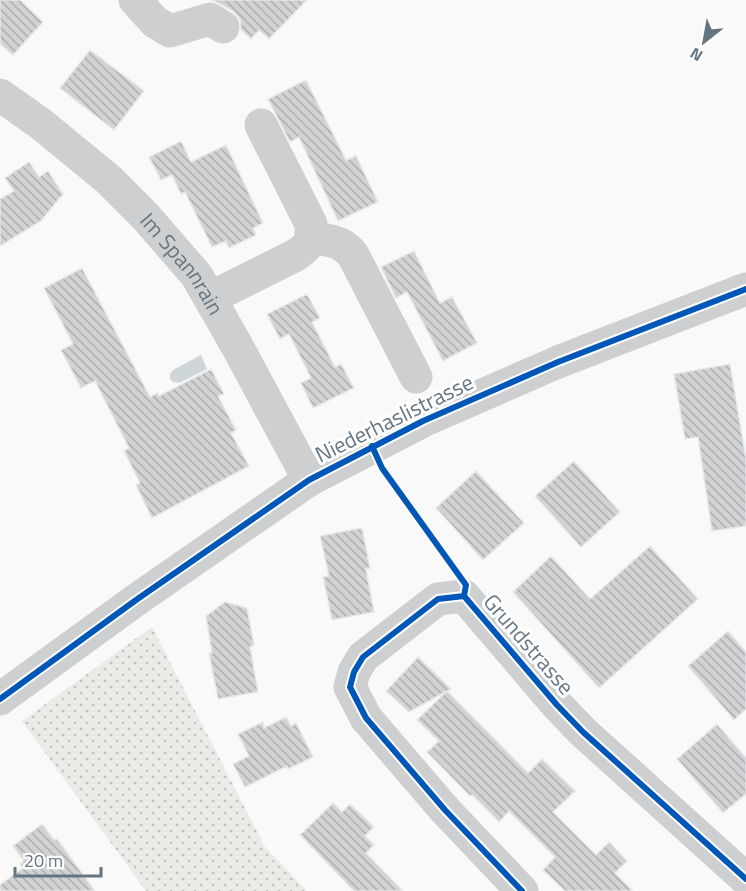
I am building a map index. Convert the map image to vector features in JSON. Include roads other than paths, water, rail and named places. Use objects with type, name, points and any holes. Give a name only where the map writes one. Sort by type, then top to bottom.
[{"type":"street","points":[[135,0],[155,22],[170,31],[210,19],[224,27]]},
{"type":"street","name":"Im Spannrain","points":[[0,95],[41,124],[108,179],[146,216],[190,267],[210,298],[309,480]]},
{"type":"street","points":[[210,298],[294,256],[305,249],[312,237],[311,224],[261,124]]},
{"type":"street","points":[[312,237],[341,243],[348,248],[416,376]]},
{"type":"street","name":"Niederhaslistrasse","points":[[0,699],[136,600],[309,480],[423,421],[496,389],[558,362],[746,289]]},
{"type":"street","name":"Grundstrasse","points":[[522,891],[445,810],[366,718],[350,687],[354,672],[363,657],[438,599],[464,596],[583,732],[746,879]]}]
